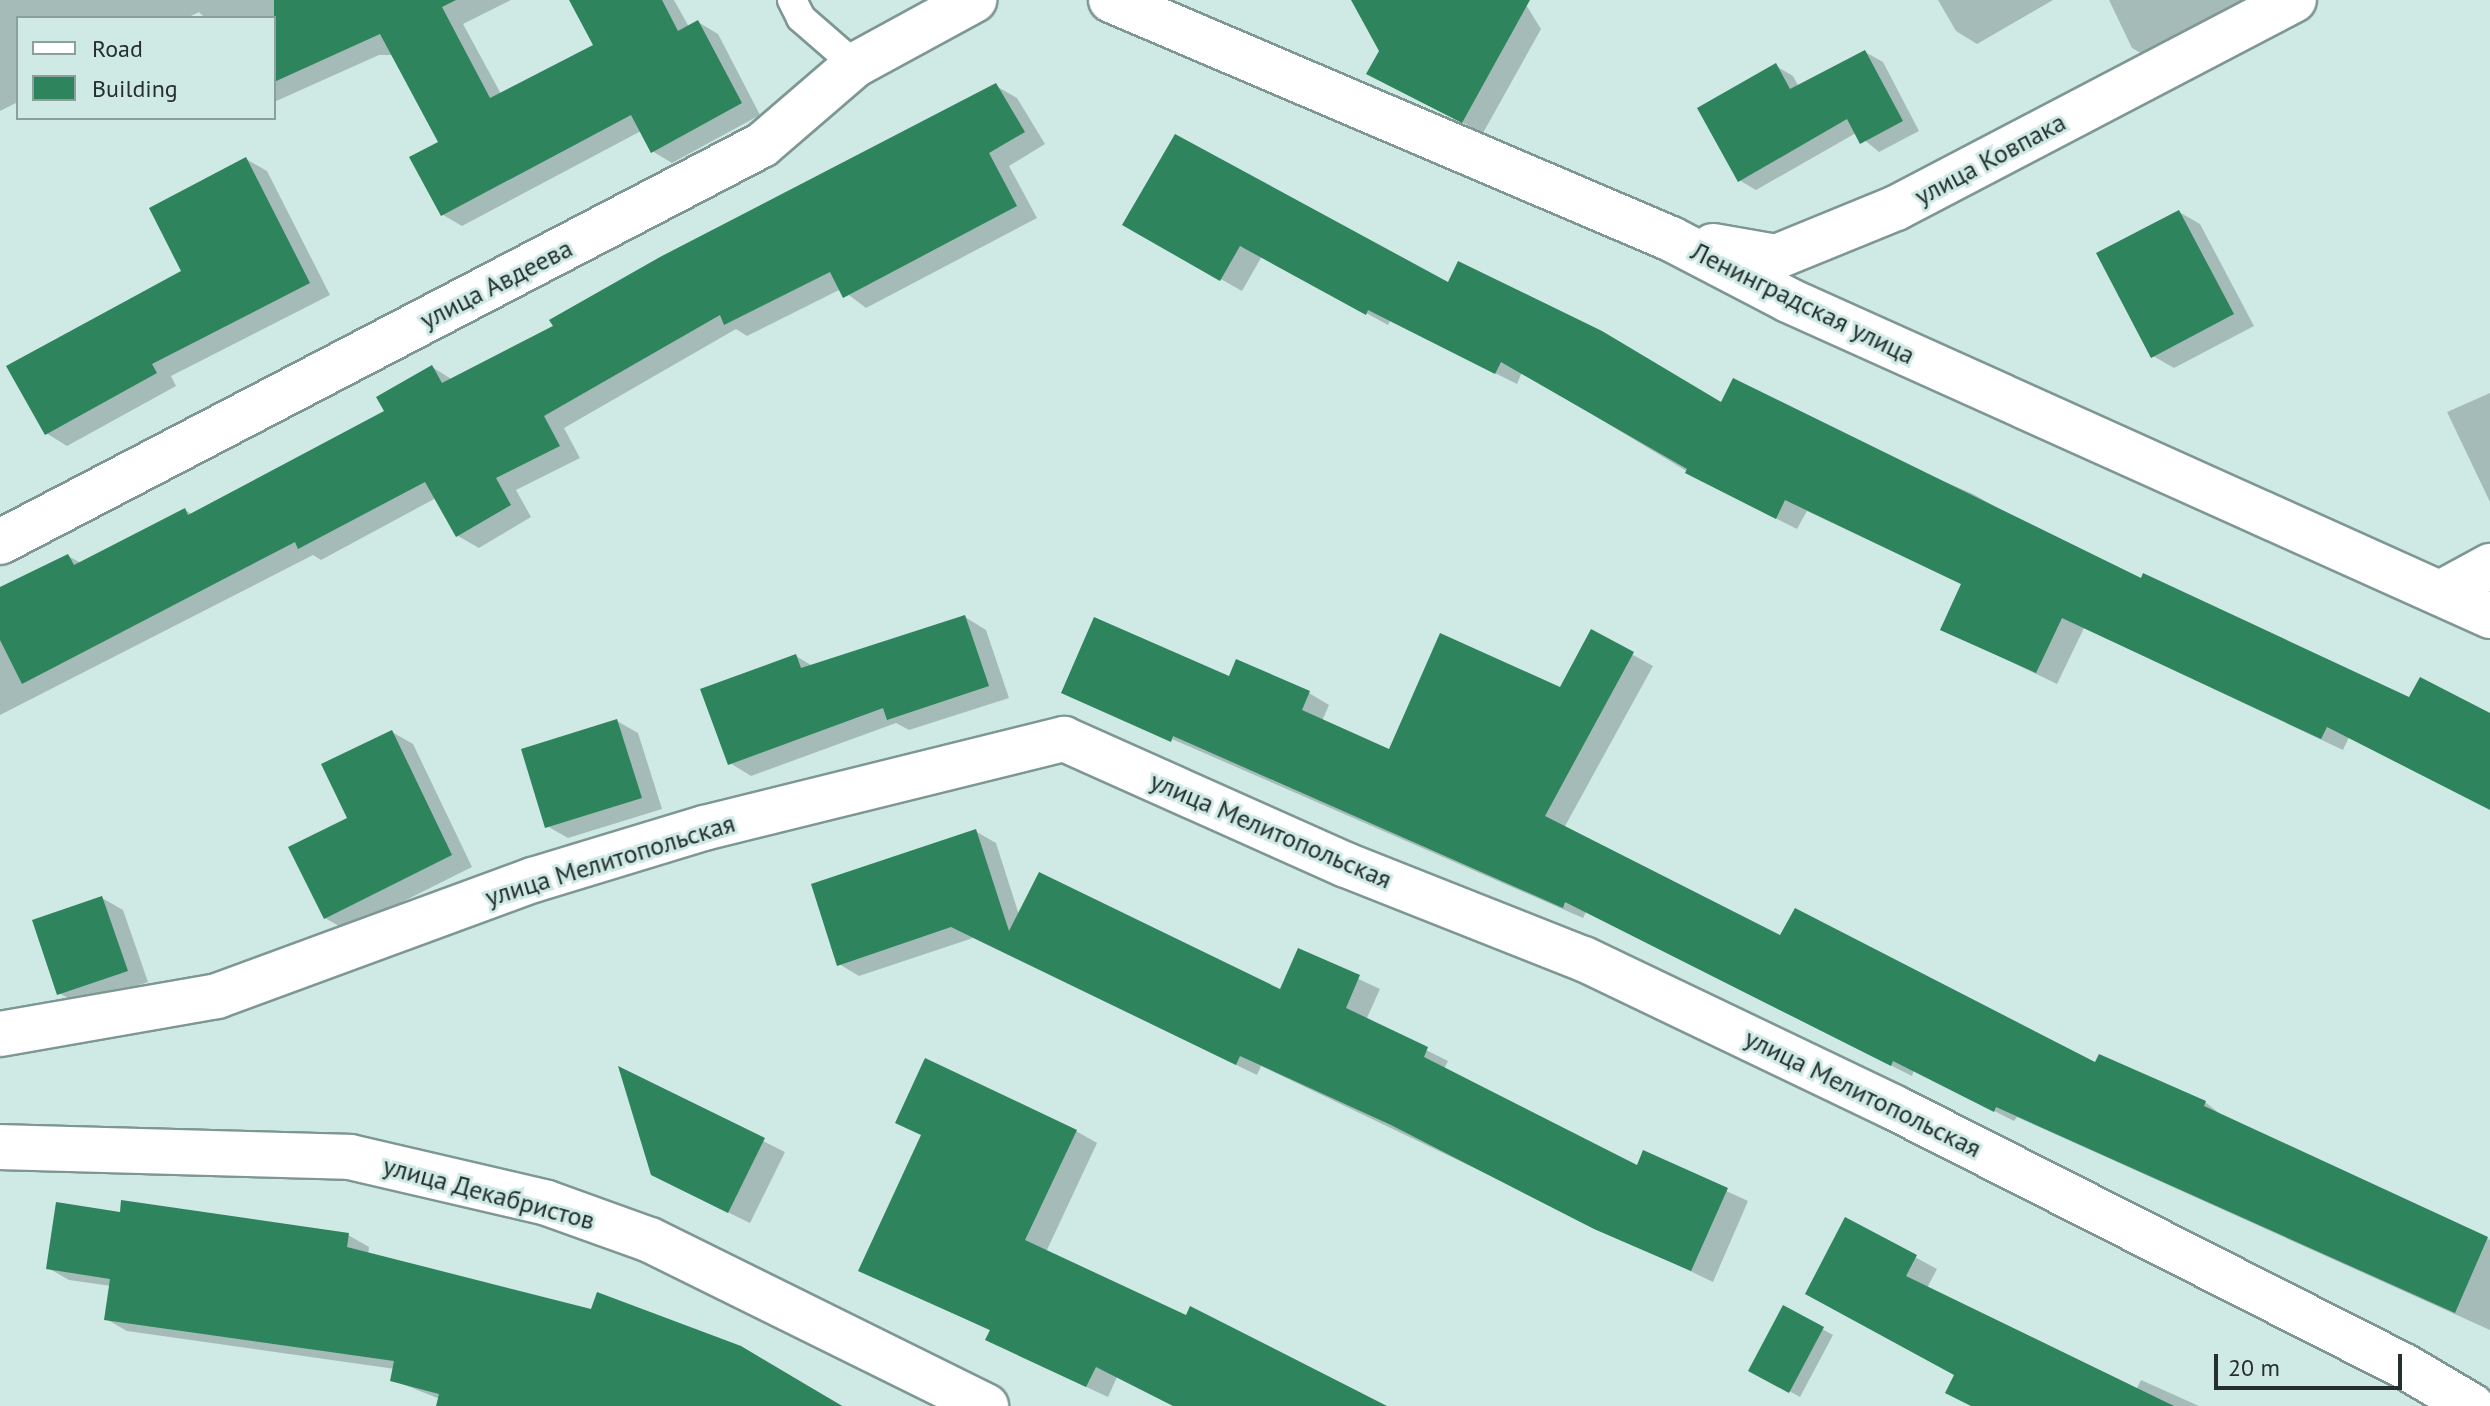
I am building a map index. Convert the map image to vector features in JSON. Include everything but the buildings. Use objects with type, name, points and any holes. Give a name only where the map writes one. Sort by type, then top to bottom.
[{"type":"street","name":"улица Авдеева","points":[[0,542],[762,145],[855,65],[974,0]]},
{"type":"street","name":"Ленинградская улица","points":[[1111,0],[1671,239],[1788,300],[2490,616]]},
{"type":"street","name":"улица Ковпака","points":[[1671,239],[1776,257],[1896,208],[2294,0]]},
{"type":"street","points":[[2442,592],[2490,566]]},
{"type":"street","name":"улица Мелитопольская","points":[[0,1034],[217,996],[547,875],[704,828],[1064,739],[1346,865],[1584,959],[1893,1107],[2404,1366],[2472,1406]]},
{"type":"street","name":"улица Декабристов","points":[[0,1147],[350,1157],[547,1203],[650,1240],[986,1406]]},
{"type":"lane","points":[[792,0],[801,18],[855,65]]}]
